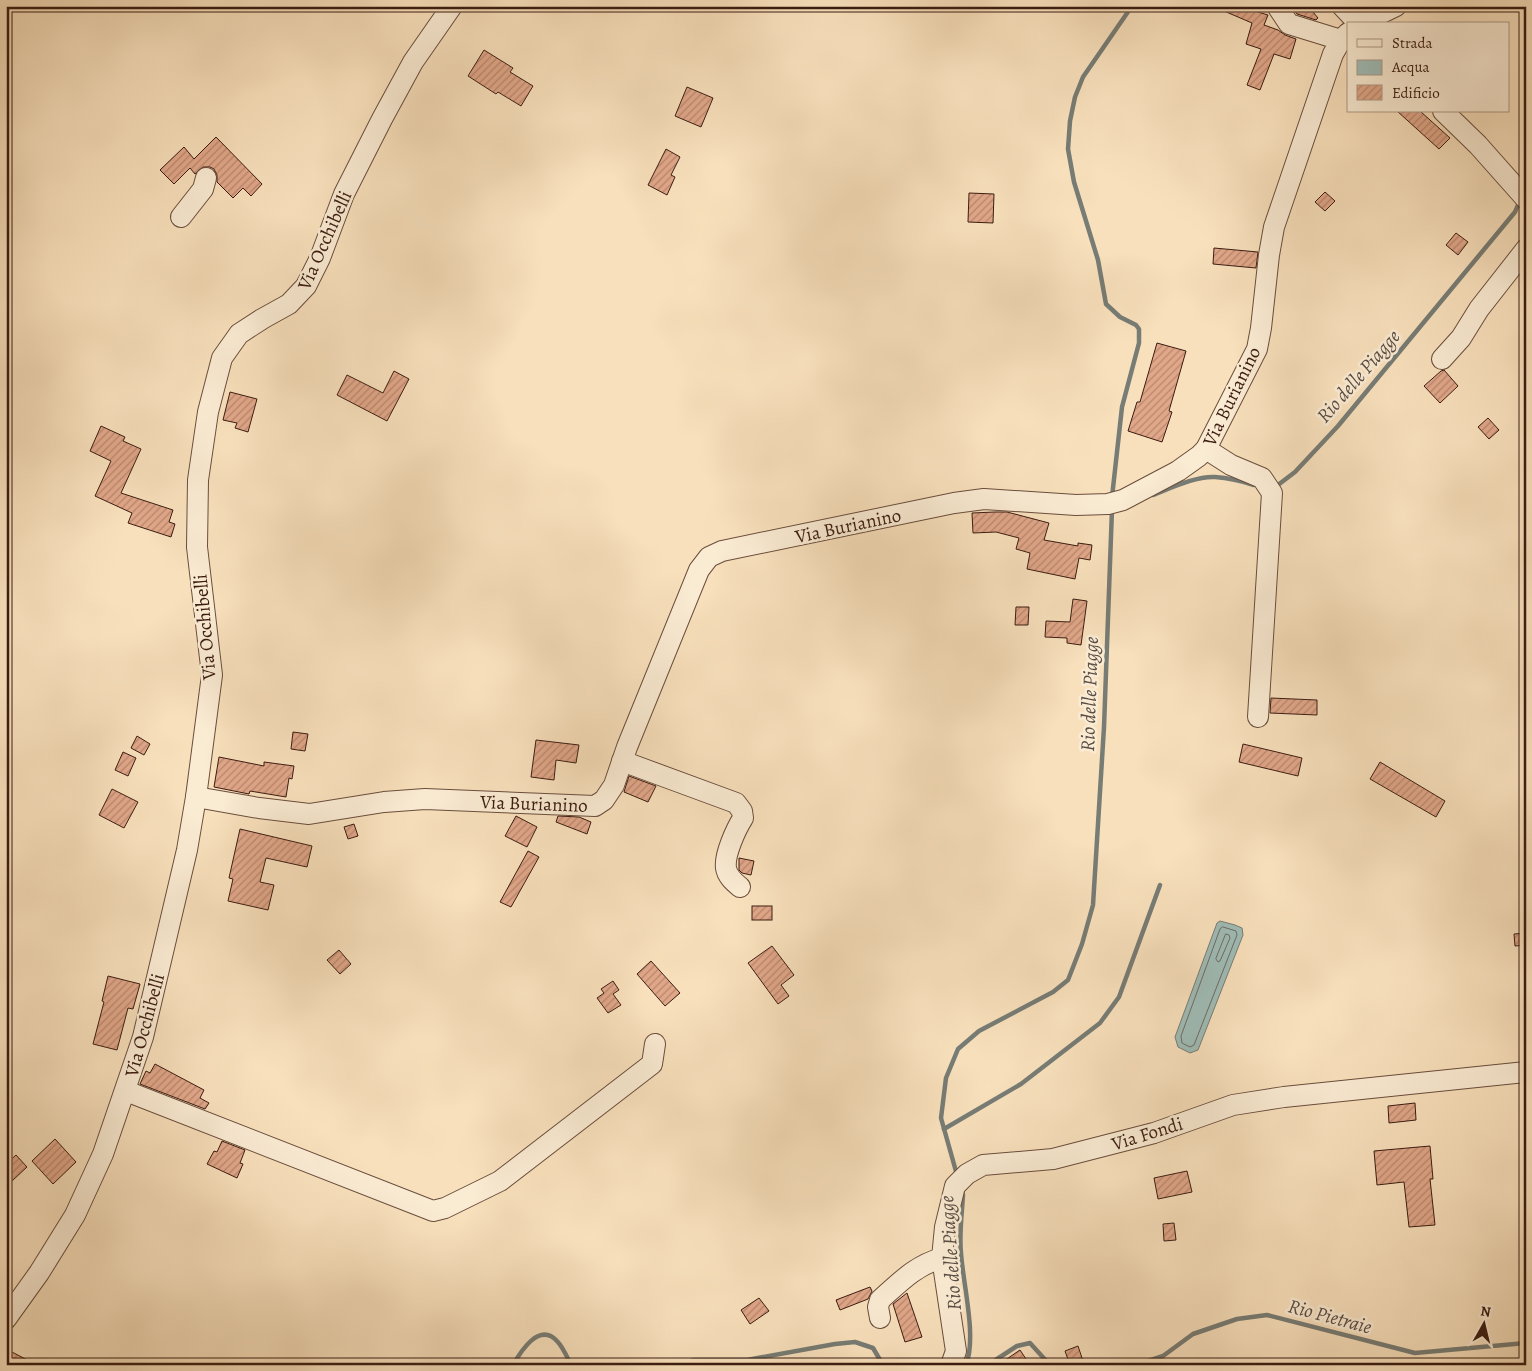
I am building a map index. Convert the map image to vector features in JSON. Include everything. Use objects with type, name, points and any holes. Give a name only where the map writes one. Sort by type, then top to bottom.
[{"type":"street","name":"Via Occhibelli","points":[[6,1319],[39,1274],[75,1215],[103,1154],[143,1037],[187,850],[212,674],[197,547],[198,480],[208,412],[222,358],[239,334],[289,304],[306,286],[320,258],[344,194],[382,119],[413,62],[452,6]]},
{"type":"street","points":[[1277,6],[1289,24],[1345,37]]},
{"type":"street","points":[[1342,6],[1357,22]]},
{"type":"street","points":[[1363,22],[1396,6]]},
{"type":"street","name":"Via Burianino","points":[[196,797],[259,808],[309,814],[384,802],[426,799],[595,806],[604,800],[614,785],[699,570],[709,557],[722,551],[954,503],[977,500],[1076,505],[1108,504],[1123,500],[1178,471],[1206,449],[1256,349],[1261,328],[1274,227],[1334,54],[1345,37]]},
{"type":"street","points":[[1444,112],[1478,145],[1526,199]]},
{"type":"street","points":[[180,217],[203,189],[206,178]]},
{"type":"street","points":[[1442,359],[1461,338],[1479,310],[1526,249]]},
{"type":"street","points":[[1206,449],[1231,465],[1262,478],[1272,493],[1258,717]]},
{"type":"street","points":[[622,761],[736,803],[742,811],[743,818],[737,828],[727,857],[726,869],[731,879],[740,887]]},
{"type":"street","points":[[126,1091],[433,1211],[445,1208],[500,1181],[652,1064],[655,1044]]},
{"type":"street","name":"Via Fondi","points":[[951,1365],[956,1350],[942,1258],[946,1227],[955,1186],[967,1174],[983,1165],[1053,1159],[1154,1133],[1233,1105],[1284,1097],[1526,1072]]},
{"type":"street","points":[[880,1318],[878,1307],[880,1300],[916,1268],[932,1260],[942,1258]]},
{"type":"water","points":[[1220,921],[1242,928],[1243,935],[1198,1050],[1190,1053],[1178,1047],[1175,1037],[1217,923]]},
{"type":"building","points":[[1217,6],[1238,6],[1268,15],[1264,25],[1296,39],[1290,59],[1274,54],[1260,90],[1247,85],[1261,49],[1246,44],[1252,23],[1217,8]]},
{"type":"building","points":[[1291,6],[1308,6],[1318,18],[1316,20],[1297,14]]},
{"type":"building","points":[[484,50],[513,68],[510,72],[533,86],[521,106],[498,92],[496,94],[468,76]]},
{"type":"building","points":[[687,87],[713,98],[701,127],[675,116]]},
{"type":"building","points":[[1398,112],[1421,112],[1450,138],[1439,149]]},
{"type":"building","points":[[216,137],[262,184],[251,196],[243,188],[233,198],[217,182],[217,175],[214,169],[210,167],[203,167],[195,174],[190,168],[174,184],[160,170],[184,147],[194,159]]},
{"type":"building","points":[[666,149],[680,157],[671,175],[675,177],[667,195],[648,185]]},
{"type":"building","points":[[1325,192],[1335,201],[1325,211],[1315,202]]},
{"type":"building","points":[[969,193],[994,194],[993,223],[968,222]]},
{"type":"building","points":[[1456,233],[1468,242],[1458,255],[1446,245]]},
{"type":"building","points":[[1214,248],[1258,252],[1256,268],[1213,264]]},
{"type":"building","points":[[1157,343],[1186,351],[1169,411],[1172,412],[1162,442],[1128,431],[1137,402],[1140,402]]},
{"type":"building","points":[[1444,370],[1458,386],[1440,403],[1424,386]]},
{"type":"building","points":[[394,371],[409,379],[387,421],[337,395],[347,375],[383,393]]},
{"type":"building","points":[[230,392],[257,399],[248,432],[235,428],[237,423],[223,420]]},
{"type":"building","points":[[1488,418],[1499,430],[1489,439],[1478,427]]},
{"type":"building","points":[[101,426],[125,437],[123,441],[141,449],[121,493],[173,510],[169,522],[175,524],[171,537],[128,523],[132,513],[95,496],[111,461],[90,451]]},
{"type":"building","points":[[1007,512],[1049,523],[1044,540],[1078,546],[1078,543],[1092,545],[1090,560],[1079,558],[1075,579],[1027,569],[1030,553],[1016,549],[1019,538],[996,532],[973,533],[972,513]]},
{"type":"building","points":[[1073,599],[1087,601],[1081,645],[1067,643],[1067,638],[1045,637],[1046,621],[1070,622]]},
{"type":"building","points":[[1016,607],[1029,607],[1028,625],[1015,625]]},
{"type":"building","points":[[1271,698],[1317,700],[1317,715],[1270,713]]},
{"type":"building","points":[[293,732],[308,734],[305,751],[291,749]]},
{"type":"building","points":[[137,736],[150,744],[144,755],[131,748]]},
{"type":"building","points":[[536,740],[579,745],[576,763],[556,760],[554,780],[531,777]]},
{"type":"building","points":[[1243,744],[1302,758],[1298,776],[1239,762]]},
{"type":"building","points":[[123,752],[136,758],[128,776],[115,770]]},
{"type":"building","points":[[219,757],[264,766],[264,762],[294,766],[292,779],[289,778],[286,797],[250,791],[249,794],[214,787]]},
{"type":"building","points":[[1380,762],[1445,801],[1436,817],[1370,779]]},
{"type":"building","points":[[629,776],[656,786],[648,802],[624,792]]},
{"type":"building","points":[[112,789],[138,802],[124,828],[99,815]]},
{"type":"building","points":[[516,816],[537,827],[527,847],[505,836]]},
{"type":"building","points":[[558,816],[579,817],[591,822],[587,834],[556,822]]},
{"type":"building","points":[[354,824],[358,836],[348,839],[344,827]]},
{"type":"building","points":[[240,829],[312,846],[307,867],[266,858],[260,882],[274,885],[268,910],[228,901],[233,879],[229,878]]},
{"type":"building","points":[[528,851],[539,857],[511,907],[500,902]]},
{"type":"building","points":[[739,858],[754,861],[751,875],[742,873],[739,870]]},
{"type":"building","points":[[752,906],[772,906],[772,920],[752,920]]},
{"type":"building","points":[[1526,933],[1526,945],[1515,946],[1514,934]]},
{"type":"building","points":[[772,946],[794,975],[781,985],[789,996],[778,1004],[748,963]]},
{"type":"building","points":[[339,950],[351,964],[340,974],[327,960]]},
{"type":"building","points":[[651,961],[680,993],[665,1006],[637,974]]},
{"type":"building","points":[[108,976],[140,984],[133,1009],[128,1008],[117,1050],[93,1044],[104,1002],[102,1001]]},
{"type":"building","points":[[613,981],[619,990],[613,994],[621,1005],[608,1013],[597,998],[604,993],[601,989]]},
{"type":"building","points":[[155,1064],[204,1090],[200,1098],[209,1103],[205,1109],[140,1084],[146,1071],[150,1073]]},
{"type":"building","points":[[1415,1103],[1416,1120],[1389,1123],[1388,1106]]},
{"type":"building","points":[[55,1139],[76,1162],[53,1184],[32,1161]]},
{"type":"building","points":[[222,1141],[245,1150],[240,1163],[243,1164],[237,1178],[207,1164],[214,1151],[217,1152]]},
{"type":"building","points":[[1430,1146],[1433,1179],[1430,1179],[1435,1225],[1409,1227],[1404,1182],[1377,1185],[1374,1151]]},
{"type":"building","points":[[16,1155],[27,1167],[12,1181],[6,1175],[6,1164]]},
{"type":"building","points":[[1187,1171],[1192,1192],[1158,1199],[1154,1178]]},
{"type":"building","points":[[1174,1223],[1176,1240],[1164,1241],[1163,1224]]},
{"type":"building","points":[[870,1287],[872,1291],[868,1299],[840,1310],[836,1300]]},
{"type":"building","points":[[907,1293],[922,1337],[905,1342],[893,1304]]},
{"type":"building","points":[[759,1298],[769,1311],[750,1324],[741,1310]]},
{"type":"building","points":[[1078,1346],[1083,1361],[1070,1365],[1065,1351]]},
{"type":"building","points":[[1020,1350],[1030,1365],[998,1365]]},
{"type":"building","points":[[10,1351],[37,1365],[6,1365]]},
{"type":"waterway","points":[[1112,497],[1122,407],[1139,343],[1139,329],[1136,325],[1120,317],[1106,304],[1098,260],[1074,182],[1068,149],[1070,121],[1075,97],[1083,77],[1132,6]]},
{"type":"waterway","name":"Rio delle Piagge","points":[[1274,488],[1295,472],[1338,426],[1515,212],[1520,200]]},
{"type":"waterway","name":"Rio delle Piagge","points":[[1153,495],[1184,483],[1208,477],[1230,479],[1254,485]]},
{"type":"waterway","name":"Rio delle Piagge","points":[[957,1175],[941,1118],[946,1078],[958,1049],[979,1031],[1053,992],[1068,980],[1082,944],[1093,905],[1104,727],[1112,509]]},
{"type":"waterway","points":[[944,1129],[1021,1084],[1100,1023],[1119,997],[1160,885]]},
{"type":"waterway","name":"Rio delle Piagge","points":[[962,1190],[960,1246],[970,1325],[969,1353],[966,1365]]},
{"type":"waterway","name":"Rio Pietraie","points":[[1136,1365],[1163,1356],[1193,1334],[1237,1319],[1267,1315],[1415,1353],[1526,1343]]},
{"type":"waterway","name":"Rio Pietraie","points":[[513,1365],[531,1341],[544,1335],[550,1336],[557,1341],[571,1365]]},
{"type":"waterway","name":"Rio Pietraie","points":[[683,1365],[693,1360],[747,1360],[855,1342],[873,1348],[883,1365]]},
{"type":"waterway","name":"Rio Pietraie","points":[[988,1365],[1017,1346],[1030,1343],[1050,1365]]}]
